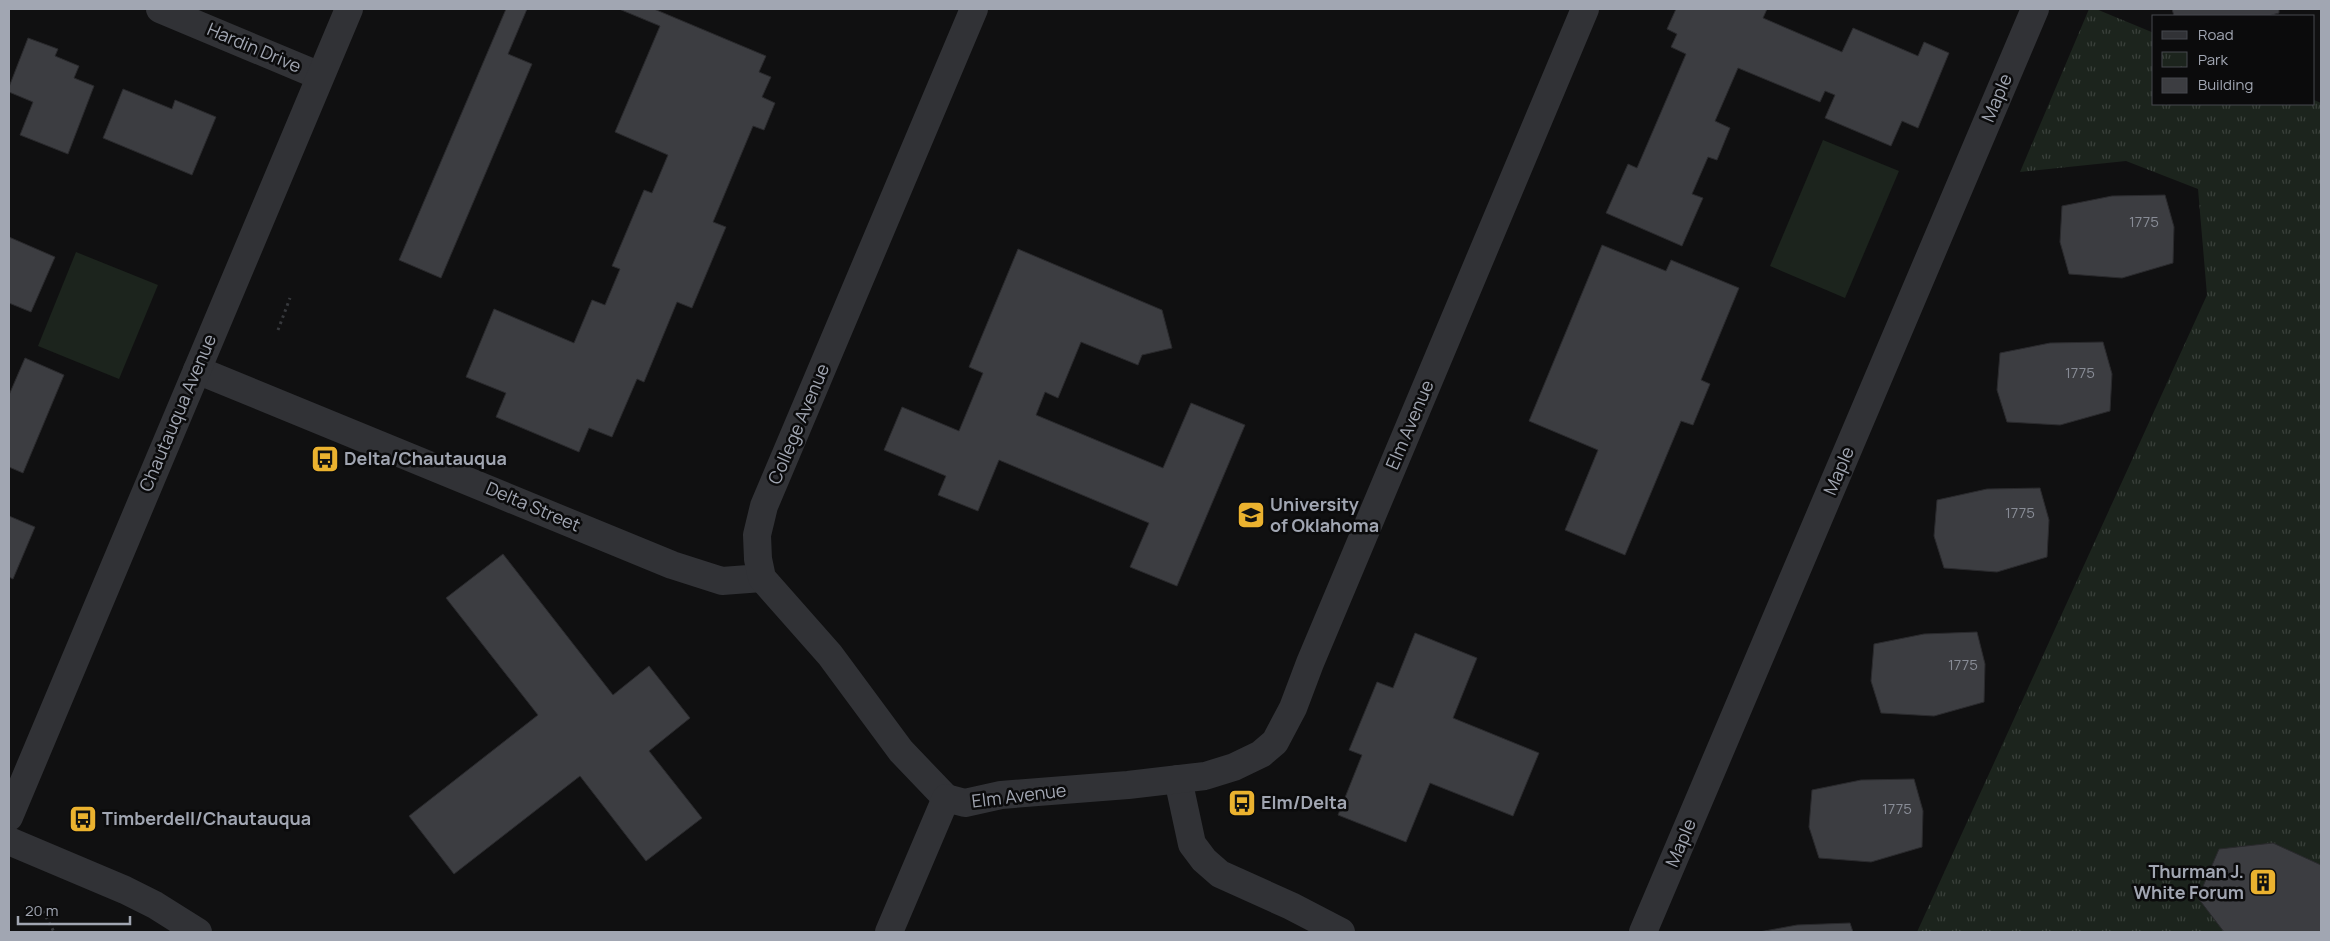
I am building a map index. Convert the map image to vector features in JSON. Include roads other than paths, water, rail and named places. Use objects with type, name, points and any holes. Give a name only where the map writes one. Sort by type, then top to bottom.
[{"type":"street","name":"Hardin Drive","points":[[160,9],[320,76]]},
{"type":"street","name":"Chautauqua Avenue","points":[[9,817],[349,9]]},
{"type":"street","name":"College Avenue","points":[[762,578],[758,559],[757,535],[764,506],[974,9]]},
{"type":"street","name":"Elm Avenue","points":[[888,932],[946,798],[965,803],[1001,795],[1128,785],[1205,776],[1234,767],[1261,754],[1275,742],[1294,708],[1314,654],[1585,9]]},
{"type":"street","name":"Maple","points":[[1643,932],[2035,9]]},
{"type":"street","name":"Delta Street","points":[[197,370],[672,565],[722,580],[762,578]]},
{"type":"street","points":[[762,578],[830,655],[901,751],[946,798]]},
{"type":"street","points":[[1178,779],[1192,844],[1204,860],[1220,874],[1291,906],[1341,932]]},
{"type":"street","points":[[9,841],[125,890],[155,905],[198,932]]},
{"type":"place","name":"Delta/Chautauqua","points":[[325,459]]},
{"type":"place","name":"University of Oklahoma","points":[[1251,515]]},
{"type":"place","name":"Elm/Delta","points":[[1242,803]]},
{"type":"place","name":"Timberdell/Chautauqua","points":[[83,819]]},
{"type":"place","name":"Thurman J. White Forum","points":[[2263,882]]}]
